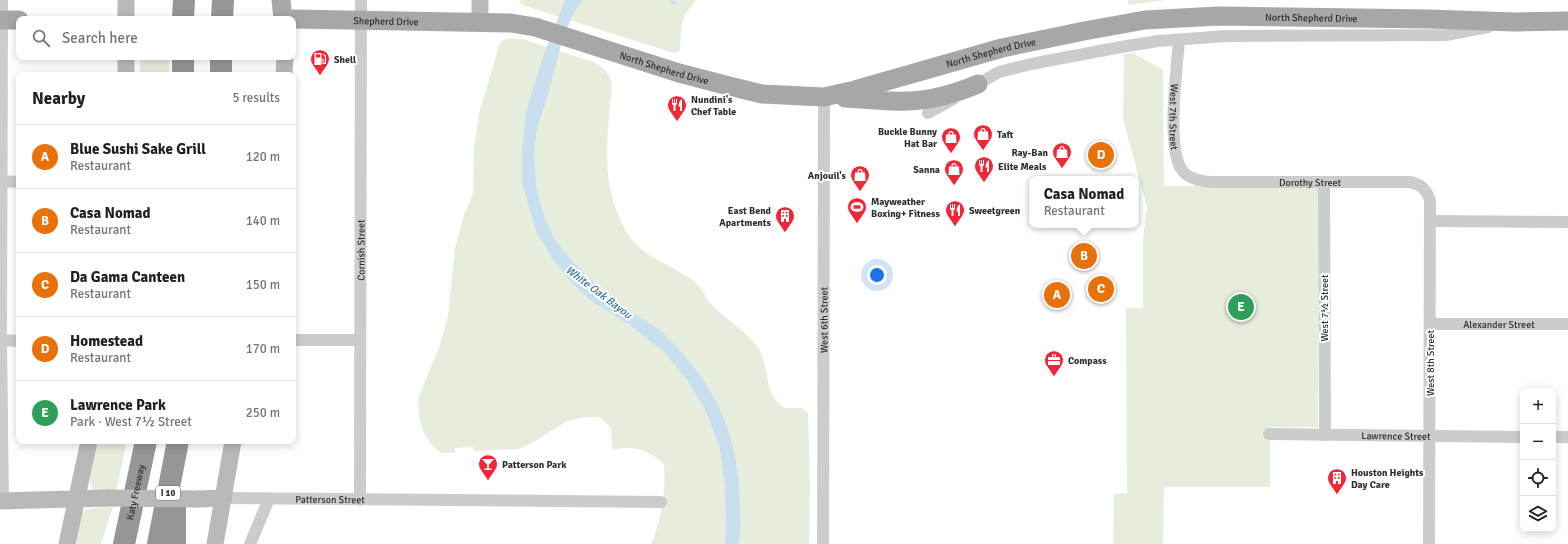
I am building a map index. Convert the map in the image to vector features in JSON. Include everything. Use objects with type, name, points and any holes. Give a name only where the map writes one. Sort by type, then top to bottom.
[{"type":"highway","points":[[183,16],[184,0]]},
{"type":"highway","points":[[222,16],[223,0]]},
{"type":"highway","points":[[183,60],[183,72]]},
{"type":"highway","points":[[221,60],[221,72]]},
{"type":"highway","name":"Katy Freeway","points":[[124,544],[145,444]]},
{"type":"highway","points":[[175,544],[177,451]]},
{"type":"highway","name":"I 10","points":[[158,544],[177,451]]},
{"type":"highway","points":[[116,544],[132,511]]},
{"type":"main road","points":[[126,0],[126,16]]},
{"type":"main road","points":[[281,0],[282,16]]},
{"type":"main road","points":[[480,0],[480,22]]},
{"type":"main road","name":"North Shepherd Drive","points":[[480,22],[511,23],[535,27],[679,73],[762,94],[824,97],[910,75],[1002,48],[1145,20],[1218,16],[1515,22],[1568,21]]},
{"type":"main road","name":"Shepherd Drive","points":[[296,19],[480,22]]},
{"type":"main road","points":[[126,60],[126,72]]},
{"type":"main road","points":[[284,72],[285,60]]},
{"type":"main road","points":[[824,97],[912,101],[941,96],[978,84]]},
{"type":"main road","points":[[67,544],[88,444]]},
{"type":"main road","points":[[215,544],[233,444]]},
{"type":"main road","name":"Patterson Street","points":[[1,500],[78,498],[224,498]]},
{"type":"street","points":[[1,500],[1,181],[7,20],[2,0]]},
{"type":"street","name":"Cornish Street","points":[[360,500],[361,0]]},
{"type":"street","name":"North Shepherd Drive","points":[[928,113],[999,72],[1032,64],[1158,41],[1227,36],[1446,35],[1515,22]]},
{"type":"street","name":"West 7th Street","points":[[1179,40],[1174,109],[1174,146],[1177,160],[1183,172],[1200,181]]},
{"type":"street","name":"West 6th Street","points":[[823,544],[824,97]]},
{"type":"street","points":[[1,181],[16,182]]},
{"type":"street","name":"Dorothy Street","points":[[1200,181],[1409,182],[1420,185]]},
{"type":"street","name":"West 7½ Street","points":[[1324,182],[1324,435]]},
{"type":"street","name":"West 8th Street","points":[[1420,185],[1427,193],[1430,200],[1429,544]]},
{"type":"street","points":[[1430,221],[1568,222]]},
{"type":"street","name":"Alexander Street","points":[[1430,324],[1568,324]]},
{"type":"street","points":[[1,340],[16,341]]},
{"type":"street","points":[[296,340],[360,340]]},
{"type":"street","name":"Lawrence Street","points":[[1269,434],[1520,436]]},
{"type":"street","points":[[1556,437],[1568,437]]},
{"type":"street","name":"Patterson Street","points":[[224,498],[661,502]]},
{"type":"street","points":[[250,544],[269,499]]},
{"type":"green space","points":[[519,0],[696,0],[685,14],[681,27],[680,49],[678,52],[674,53],[522,5]]},
{"type":"green space","points":[[1128,0],[1165,0],[1128,5]]},
{"type":"green space","points":[[507,39],[523,39],[593,62],[603,68],[608,74],[612,85],[607,153],[610,186],[620,219],[628,234],[640,248],[648,254],[695,282],[711,304],[754,342],[763,358],[769,386],[777,402],[785,408],[802,408],[808,413],[810,489],[809,544],[651,544],[658,525],[662,505],[664,464],[656,457],[641,450],[622,448],[612,450],[611,428],[600,417],[584,417],[567,421],[530,444],[518,449],[474,451],[473,447],[455,448],[455,453],[441,453],[431,444],[423,431],[419,416],[418,401],[439,348],[448,316],[455,248],[464,215],[473,194],[474,147],[479,114],[499,46],[502,41]]},
{"type":"green space","points":[[1133,53],[1163,70],[1164,186],[1318,186],[1318,427],[1270,427],[1270,487],[1164,487],[1163,544],[1113,544],[1114,494],[1127,493],[1126,308],[1143,308],[1143,239],[1147,207],[1123,119],[1124,54]]},
{"type":"green space","points":[[140,60],[170,60],[169,72],[140,72]]},
{"type":"green space","points":[[94,444],[126,444],[116,491],[93,492],[90,479],[91,460]]},
{"type":"green space","points":[[113,507],[101,544],[74,544],[77,524],[82,513],[92,508]]},
{"type":"water","name":"White Oak Bayou","points":[[565,0],[583,0],[577,8],[566,30],[537,130],[534,160],[536,185],[542,210],[556,240],[579,268],[620,304],[655,327],[667,337],[699,374],[712,394],[730,435],[735,457],[739,481],[739,544],[725,544],[725,487],[720,448],[705,409],[687,380],[663,351],[631,326],[589,299],[572,283],[552,258],[536,231],[522,182],[522,151],[526,112],[543,57]]},
{"type":"waterway","points":[[671,0],[675,4]]},
{"type":"place","name":"Shell","points":[[320,76]]},
{"type":"place","name":"Nundini's Chef Table","points":[[677,122]]},
{"type":"place","name":"Taft","points":[[983,151]]},
{"type":"place","name":"Buckle Bunny Hat Bar","points":[[951,154]]},
{"type":"place","name":"Homestead","points":[[1101,155]]},
{"type":"place","name":"Ray-Ban","points":[[1062,169]]},
{"type":"place","name":"Elite Meals","points":[[984,183]]},
{"type":"place","name":"Sanna","points":[[954,186]]},
{"type":"place","name":"Anjouil's","points":[[860,192]]},
{"type":"place","name":"Mayweather Boxing+ Fitness","points":[[857,224]]},
{"type":"place","name":"Sweetgreen","points":[[955,227]]},
{"type":"place","name":"East Bend Apartments","points":[[785,233]]},
{"type":"place","name":"Casa Nomad","points":[[1084,256]]},
{"type":"place","name":"Da Gama Canteen","points":[[1101,289]]},
{"type":"place","name":"Blue Sushi Sake Grill","points":[[1057,295]]},
{"type":"place","name":"Lawrence Park","points":[[1241,307]]},
{"type":"place","name":"Compass","points":[[1054,377]]},
{"type":"place","name":"Patterson Park","points":[[488,481]]},
{"type":"place","name":"Houston Heights Day Care","points":[[1337,495]]}]
